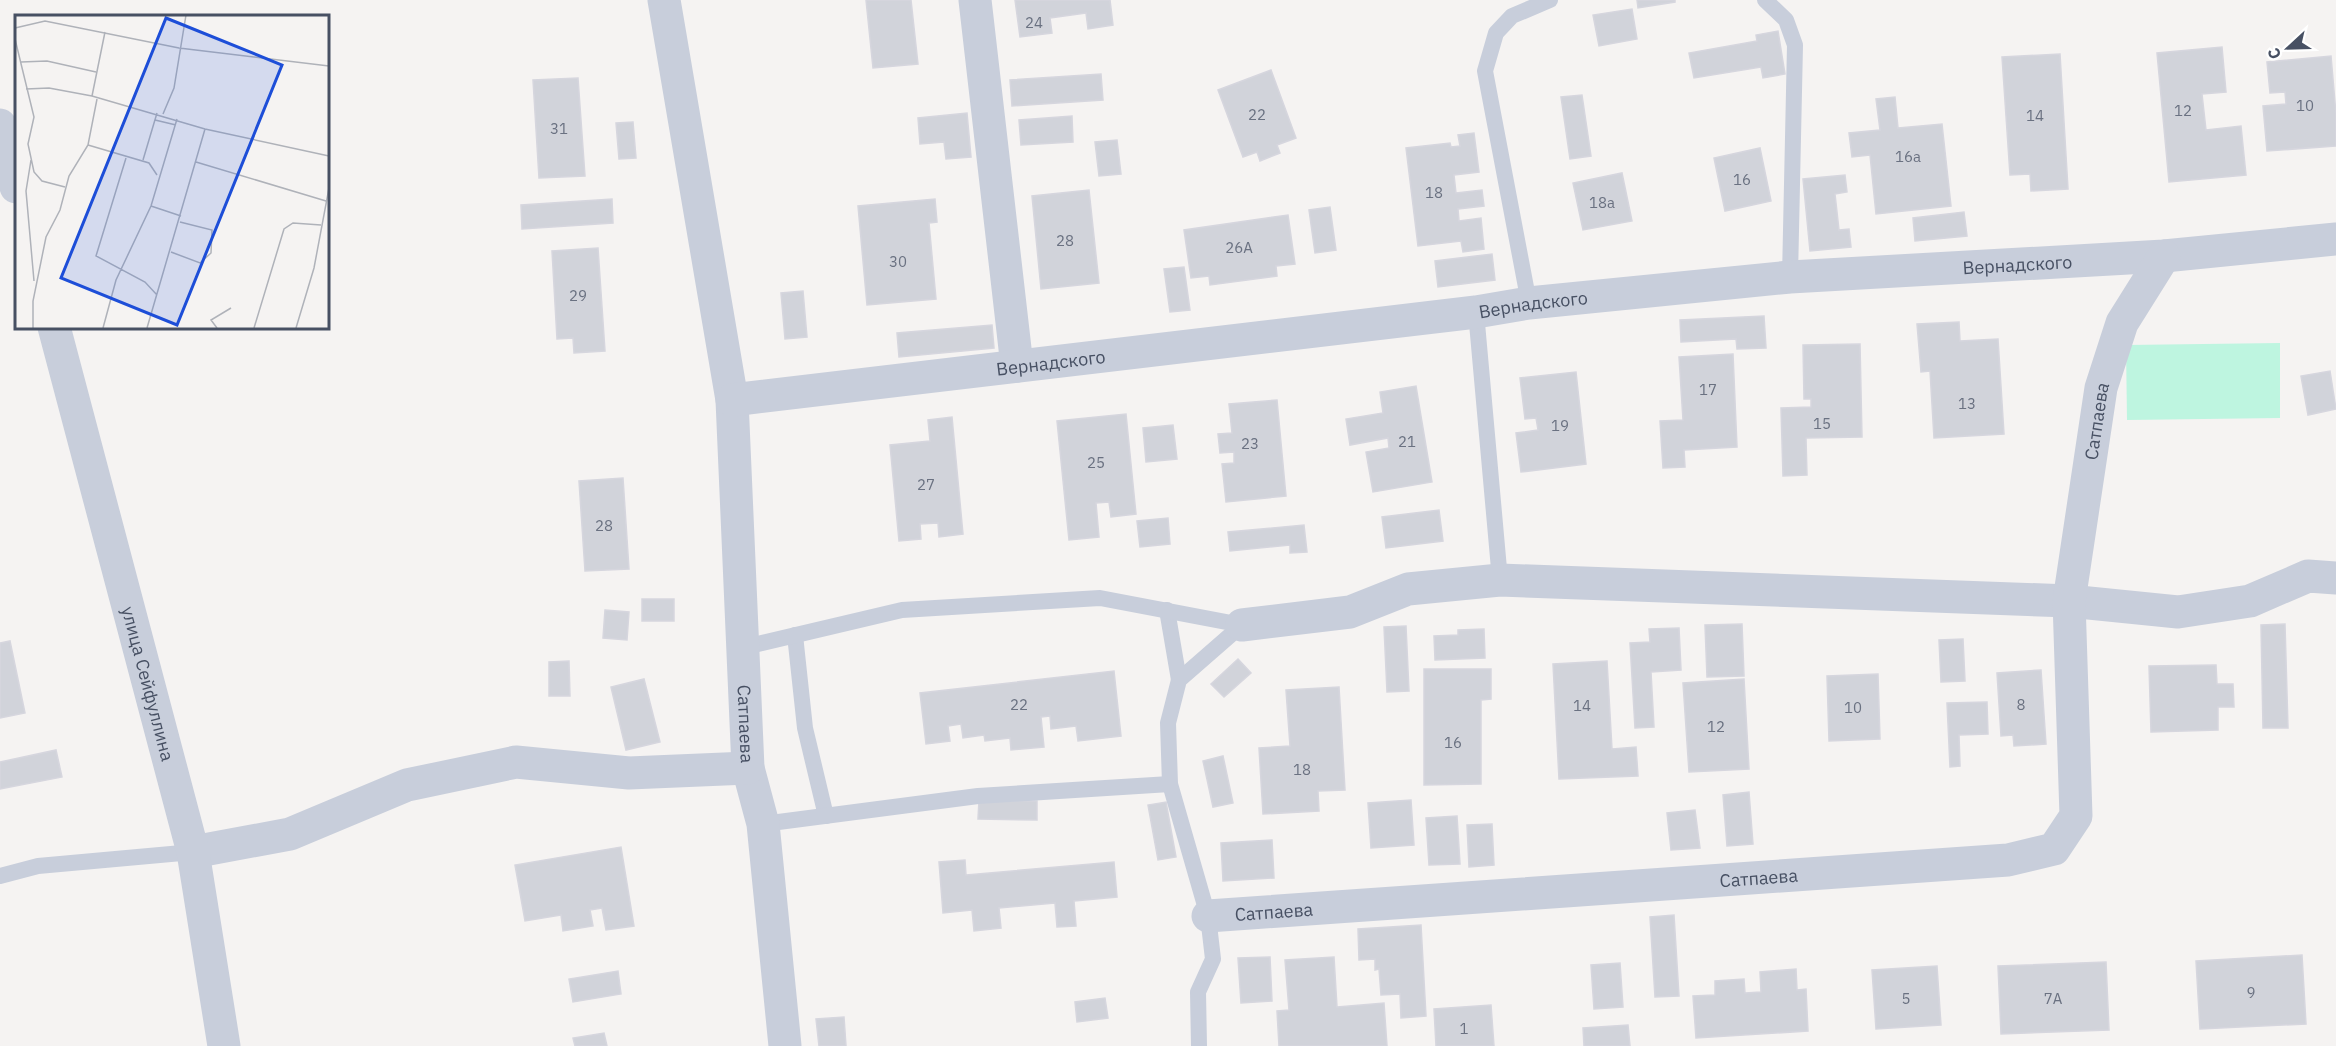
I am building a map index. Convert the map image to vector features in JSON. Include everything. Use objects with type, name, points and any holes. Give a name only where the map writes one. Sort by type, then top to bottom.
[{"type":"street","name":"Сатпаева","points":[[664,0],[732,400],[748,768],[763,824],[785,1046]]},
{"type":"street","points":[[975,0],[1017,366]]},
{"type":"street","points":[[0,125],[15,183]]},
{"type":"street","name":"Вернадского","points":[[732,400],[1476,312],[1529,303],[1790,277],[2164,256],[2336,239]]},
{"type":"street","name":"Сатпаева","points":[[1208,916],[2008,860],[2054,849],[2076,816],[2069,601],[2101,388],[2122,323],[2164,256]]},
{"type":"street","name":"улица Сейфуллина","points":[[54,328],[193,852],[224,1046]]},
{"type":"street","points":[[1242,625],[1350,612],[1408,589],[1500,580],[2069,601],[2178,612],[2250,601],[2308,576],[2336,578]]},
{"type":"street","points":[[193,852],[290,834],[407,785],[516,762],[629,774],[748,768]]},
{"type":"lane","points":[[1529,303],[1485,72],[1496,33],[1512,16],[1550,0]]},
{"type":"lane","points":[[1765,0],[1786,20],[1795,45],[1790,277]]},
{"type":"lane","points":[[1476,312],[1500,580]]},
{"type":"lane","points":[[741,648],[902,610],[1100,598],[1242,625]]},
{"type":"lane","points":[[1167,610],[1179,680],[1168,723],[1170,784],[1208,916],[1213,959],[1198,992],[1199,1046]]},
{"type":"lane","points":[[1179,680],[1242,625]]},
{"type":"lane","points":[[795,635],[805,728],[826,816]]},
{"type":"lane","points":[[763,824],[978,796],[1170,784]]},
{"type":"lane","points":[[0,876],[38,866],[193,852]]},
{"type":"green space","points":[[2280,343],[2280,418],[2127,420],[2126,345]]},
{"type":"building","points":[[866,0],[911,0],[918,64],[873,68]]},
{"type":"building","points":[[1015,0],[1110,0],[1113,25],[1088,29],[1086,13],[1050,18],[1052,33],[1020,37]]},
{"type":"building","points":[[1637,0],[1675,0],[1675,2],[1638,8]]},
{"type":"building","points":[[1632,9],[1637,39],[1599,46],[1593,15]]},
{"type":"building","points":[[1778,31],[1785,74],[1763,78],[1761,67],[1694,78],[1689,53],[1757,41],[1756,35]]},
{"type":"building","points":[[2222,47],[2226,92],[2202,94],[2206,130],[2241,126],[2246,175],[2169,182],[2157,53]]},
{"type":"building","points":[[2060,54],[2068,189],[2031,191],[2030,174],[2010,175],[2002,57]]},
{"type":"building","points":[[2331,56],[2336,146],[2267,151],[2263,106],[2286,104],[2285,92],[2270,93],[2267,62]]},
{"type":"building","points":[[1271,70],[1296,138],[1277,145],[1280,153],[1260,161],[1257,152],[1243,157],[1218,90]]},
{"type":"building","points":[[1101,74],[1103,100],[1012,106],[1010,80]]},
{"type":"building","points":[[578,78],[585,176],[539,178],[533,80]]},
{"type":"building","points":[[1582,95],[1591,156],[1570,159],[1561,97]]},
{"type":"building","points":[[1895,97],[1898,128],[1942,124],[1951,206],[1876,214],[1870,155],[1852,157],[1849,133],[1880,130],[1876,99]]},
{"type":"building","points":[[967,113],[971,157],[946,159],[944,142],[920,144],[918,118]]},
{"type":"building","points":[[1072,116],[1073,142],[1021,145],[1019,120]]},
{"type":"building","points":[[633,122],[636,158],[619,159],[616,123]]},
{"type":"building","points":[[1474,133],[1479,172],[1454,175],[1456,193],[1482,190],[1484,206],[1458,209],[1459,221],[1481,218],[1484,249],[1463,252],[1461,241],[1418,246],[1406,148],[1450,143],[1451,147],[1460,146],[1458,135]]},
{"type":"building","points":[[1117,140],[1121,174],[1099,176],[1095,142]]},
{"type":"building","points":[[1760,148],[1771,201],[1725,211],[1714,158]]},
{"type":"building","points":[[1622,173],[1632,221],[1583,230],[1573,183]]},
{"type":"building","points":[[1845,175],[1847,192],[1835,194],[1839,230],[1849,229],[1851,247],[1810,251],[1803,179]]},
{"type":"building","points":[[1089,190],[1099,283],[1041,289],[1032,196]]},
{"type":"building","points":[[612,199],[613,223],[522,229],[521,205]]},
{"type":"building","points":[[935,199],[937,222],[929,223],[936,299],[867,305],[858,206]]},
{"type":"building","points":[[1330,207],[1336,250],[1315,253],[1309,210]]},
{"type":"building","points":[[1964,212],[1967,236],[1915,241],[1913,218]]},
{"type":"building","points":[[1288,215],[1295,264],[1276,266],[1277,276],[1210,285],[1209,276],[1191,278],[1184,230]]},
{"type":"building","points":[[598,248],[605,351],[574,353],[573,338],[557,339],[552,251]]},
{"type":"building","points":[[1492,254],[1495,280],[1438,287],[1435,261]]},
{"type":"building","points":[[1184,267],[1190,310],[1170,312],[1164,269]]},
{"type":"building","points":[[803,291],[807,337],[785,339],[781,293]]},
{"type":"building","points":[[1764,316],[1766,348],[1737,349],[1736,339],[1681,342],[1680,320]]},
{"type":"building","points":[[1959,322],[1960,341],[1998,339],[2004,434],[1934,438],[1930,371],[1921,372],[1917,324]]},
{"type":"building","points":[[992,325],[994,348],[899,357],[897,333]]},
{"type":"building","points":[[1860,344],[1862,437],[1806,438],[1807,475],[1783,476],[1781,408],[1811,407],[1811,399],[1804,399],[1803,345]]},
{"type":"building","points":[[1733,354],[1737,447],[1684,450],[1685,467],[1663,468],[1660,421],[1683,420],[1679,357]]},
{"type":"building","points":[[2330,371],[2336,409],[2308,415],[2301,376]]},
{"type":"building","points":[[1576,372],[1586,464],[1521,472],[1516,433],[1538,430],[1536,418],[1525,419],[1520,378]]},
{"type":"building","points":[[1416,386],[1432,482],[1373,492],[1366,452],[1389,448],[1388,438],[1350,445],[1346,419],[1383,413],[1380,392]]},
{"type":"building","points":[[1277,400],[1286,496],[1226,502],[1222,464],[1234,463],[1234,452],[1220,453],[1218,434],[1232,433],[1229,404]]},
{"type":"building","points":[[1126,414],[1136,514],[1111,517],[1109,502],[1096,503],[1099,537],[1069,540],[1057,421]]},
{"type":"building","points":[[952,417],[963,534],[939,537],[938,523],[920,524],[921,539],[899,541],[890,445],[930,441],[928,420]]},
{"type":"building","points":[[1173,425],[1177,459],[1146,462],[1143,428]]},
{"type":"building","points":[[623,478],[629,569],[585,571],[579,481]]},
{"type":"building","points":[[1439,510],[1443,541],[1386,548],[1382,517]]},
{"type":"building","points":[[1168,518],[1170,544],[1140,547],[1137,521]]},
{"type":"building","points":[[1304,525],[1307,552],[1290,553],[1290,545],[1230,551],[1228,532]]},
{"type":"building","points":[[642,599],[674,599],[674,621],[642,621]]},
{"type":"building","points":[[605,610],[629,612],[627,640],[603,638]]},
{"type":"building","points":[[1742,624],[1744,676],[1707,677],[1705,625]]},
{"type":"building","points":[[2285,624],[2288,728],[2263,728],[2261,625]]},
{"type":"building","points":[[1406,626],[1409,691],[1387,692],[1384,627]]},
{"type":"building","points":[[1679,628],[1681,670],[1651,672],[1654,727],[1635,728],[1630,643],[1650,642],[1649,629]]},
{"type":"building","points":[[1484,629],[1485,658],[1435,660],[1434,636],[1458,635],[1458,630]]},
{"type":"building","points":[[1963,639],[1965,681],[1941,682],[1939,640]]},
{"type":"building","points":[[10,641],[25,713],[0,718],[0,643]]},
{"type":"building","points":[[1238,659],[1251,673],[1224,697],[1211,684]]},
{"type":"building","points":[[569,661],[570,696],[549,696],[549,662]]},
{"type":"building","points":[[1607,661],[1612,749],[1636,747],[1638,776],[1559,779],[1553,664]]},
{"type":"building","points":[[2216,665],[2217,684],[2233,684],[2234,707],[2218,707],[2218,730],[2151,732],[2149,666]]},
{"type":"building","points":[[1424,669],[1491,669],[1491,699],[1481,700],[1481,784],[1424,785]]},
{"type":"building","points":[[2041,670],[2046,744],[2014,746],[2013,735],[2001,736],[1997,673]]},
{"type":"building","points":[[1114,671],[1121,736],[1078,741],[1076,726],[1051,729],[1050,716],[1041,717],[1044,747],[1011,750],[1010,738],[985,741],[984,735],[963,738],[961,724],[948,726],[950,741],[926,744],[920,693]]},
{"type":"building","points":[[1878,674],[1880,739],[1829,741],[1827,676]]},
{"type":"building","points":[[644,679],[660,742],[626,750],[611,687]]},
{"type":"building","points":[[1744,679],[1749,769],[1689,772],[1683,683]]},
{"type":"building","points":[[1339,687],[1345,790],[1318,791],[1319,811],[1263,814],[1259,748],[1290,746],[1286,690]]},
{"type":"building","points":[[1987,702],[1988,734],[1959,735],[1960,766],[1950,767],[1947,703]]},
{"type":"building","points":[[56,750],[62,777],[0,789],[0,762]]},
{"type":"building","points":[[1223,756],[1233,803],[1213,807],[1203,761]]},
{"type":"building","points":[[1749,792],[1753,844],[1727,846],[1723,795]]},
{"type":"building","points":[[979,800],[1037,801],[1037,820],[978,819]]},
{"type":"building","points":[[1411,800],[1414,845],[1371,848],[1368,803]]},
{"type":"building","points":[[1166,802],[1176,857],[1158,860],[1148,805]]},
{"type":"building","points":[[1695,810],[1700,848],[1671,850],[1667,813]]},
{"type":"building","points":[[1457,816],[1460,864],[1429,865],[1426,818]]},
{"type":"building","points":[[1492,824],[1494,865],[1469,867],[1467,825]]},
{"type":"building","points":[[1272,840],[1274,878],[1223,881],[1221,843]]},
{"type":"building","points":[[621,847],[634,926],[606,930],[602,908],[590,910],[593,926],[563,931],[561,915],[525,921],[515,865]]},
{"type":"building","points":[[965,860],[966,875],[1114,862],[1117,897],[1074,901],[1076,926],[1057,927],[1055,903],[999,908],[1001,928],[974,931],[972,910],[943,913],[939,862]]},
{"type":"building","points":[[1674,915],[1679,996],[1655,997],[1650,917]]},
{"type":"building","points":[[1421,925],[1426,1016],[1401,1018],[1400,994],[1381,995],[1379,969],[1375,970],[1375,959],[1359,960],[1358,929]]},
{"type":"building","points":[[2302,955],[2306,1024],[2200,1029],[2196,961]]},
{"type":"building","points":[[1270,957],[1272,1001],[1241,1003],[1238,958]]},
{"type":"building","points":[[1334,957],[1337,1007],[1384,1003],[1387,1046],[1279,1046],[1277,1011],[1289,1010],[1285,960]]},
{"type":"building","points":[[2106,962],[2109,1030],[2001,1034],[1998,966]]},
{"type":"building","points":[[1620,963],[1623,1007],[1594,1009],[1591,965]]},
{"type":"building","points":[[1937,966],[1941,1025],[1876,1029],[1872,970]]},
{"type":"building","points":[[1796,969],[1797,990],[1806,989],[1808,1031],[1696,1038],[1693,996],[1715,995],[1715,981],[1744,979],[1745,993],[1761,992],[1760,972]]},
{"type":"building","points":[[618,971],[621,994],[573,1002],[569,979]]},
{"type":"building","points":[[1105,998],[1108,1018],[1077,1022],[1075,1002]]},
{"type":"building","points":[[1491,1005],[1494,1046],[1436,1046],[1434,1009]]},
{"type":"building","points":[[844,1017],[846,1046],[819,1046],[816,1019]]},
{"type":"building","points":[[1628,1025],[1630,1046],[1584,1046],[1583,1028]]},
{"type":"building","points":[[604,1033],[607,1046],[575,1046],[573,1038]]}]
